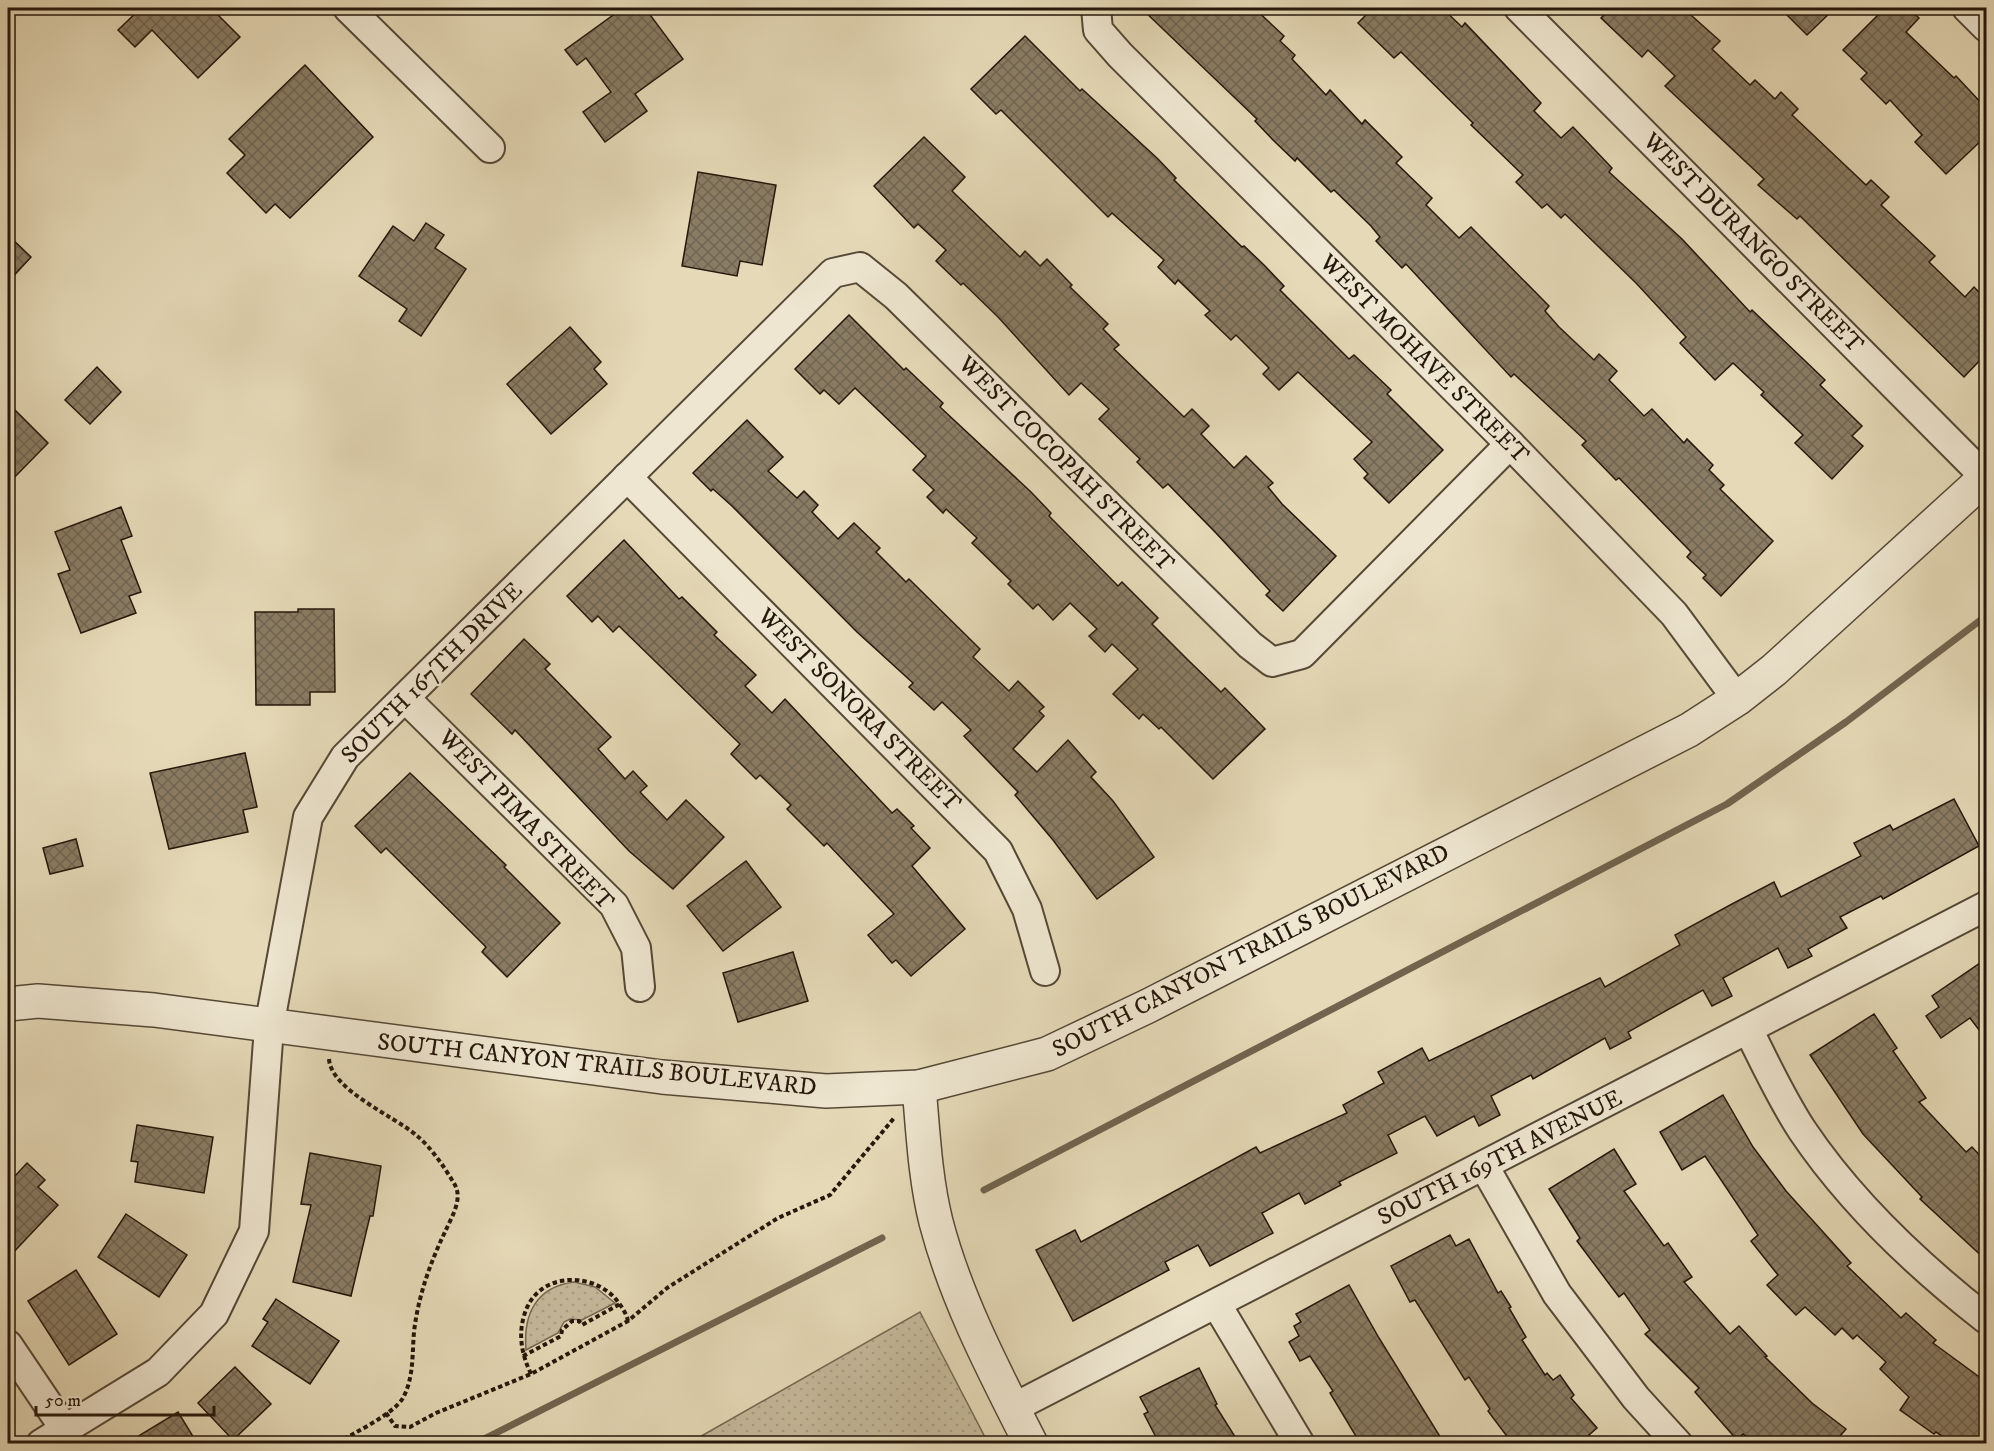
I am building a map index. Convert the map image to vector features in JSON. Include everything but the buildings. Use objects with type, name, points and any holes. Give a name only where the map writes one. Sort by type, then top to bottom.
[{"type":"street","points":[[348,8],[490,148]]},
{"type":"street","name":"WEST DURANGO STREET","points":[[1519,8],[1986,477]]},
{"type":"street","points":[[1967,8],[1986,27]]},
{"type":"street","name":"WEST MOHAVE STREET","points":[[1097,19],[1674,614],[1737,699]]},
{"type":"street","name":"WEST COCOPAH STREET","points":[[860,267],[896,296],[1242,637],[1272,662],[1302,654],[1510,444]]},
{"type":"street","name":"SOUTH 167TH DRIVE","points":[[53,1436],[158,1372],[214,1314],[254,1231],[268,1027],[308,817],[345,758],[833,273],[860,267]]},
{"type":"street","name":"WEST SONORA STREET","points":[[627,477],[999,851],[1027,909],[1046,971]]},
{"type":"street","name":"SOUTH CANYON TRAILS BOULEVARD","points":[[8,1004],[38,1001],[154,1010],[268,1027],[662,1077],[826,1090],[919,1086],[1047,1054],[1138,1011],[1689,730],[1737,699],[1774,670],[1986,477]]},
{"type":"street","name":"WEST PIMA STREET","points":[[405,698],[614,904],[636,948],[640,987]]},
{"type":"street","name":"SOUTH 169TH AVENUE","points":[[1013,1408],[1986,906]]},
{"type":"street","points":[[1748,1029],[1786,1103],[1835,1172],[1866,1209],[1910,1254],[1986,1319]]},
{"type":"street","points":[[919,1086],[929,1185],[942,1242],[956,1283],[1031,1443]]},
{"type":"street","points":[[1484,1166],[1557,1294],[1636,1398],[1678,1443]]},
{"type":"street","points":[[1216,1305],[1300,1443]]},
{"type":"street","points":[[8,1345],[53,1436]]},
{"type":"path","points":[[327,1034],[329,1065],[339,1080],[379,1111],[416,1135],[439,1161],[457,1188],[457,1206],[421,1293],[414,1332],[412,1373],[402,1400],[386,1413],[335,1443]]},
{"type":"path","points":[[386,1413],[395,1426],[410,1427],[436,1413],[531,1374],[628,1321],[667,1288],[778,1218],[830,1195],[919,1086]]},
{"type":"path","points":[[531,1374],[523,1356],[520,1341],[524,1316],[533,1299],[549,1286],[568,1279],[579,1279],[600,1286],[620,1304],[628,1321]]},
{"type":"path","points":[[523,1356],[561,1336],[562,1330],[572,1322],[579,1321],[582,1325],[620,1304]]},
{"type":"shaded area","points":[[574,1282],[595,1287],[615,1303],[582,1320],[570,1319],[564,1322],[558,1333],[526,1350],[527,1325],[535,1304],[550,1290]]},
{"type":"shaded area","points":[[920,1312],[988,1443],[689,1443]]},
{"type":"waterway","points":[[984,1190],[1727,804],[1846,722],[1986,616]]},
{"type":"waterway","points":[[474,1444],[882,1238]]}]
